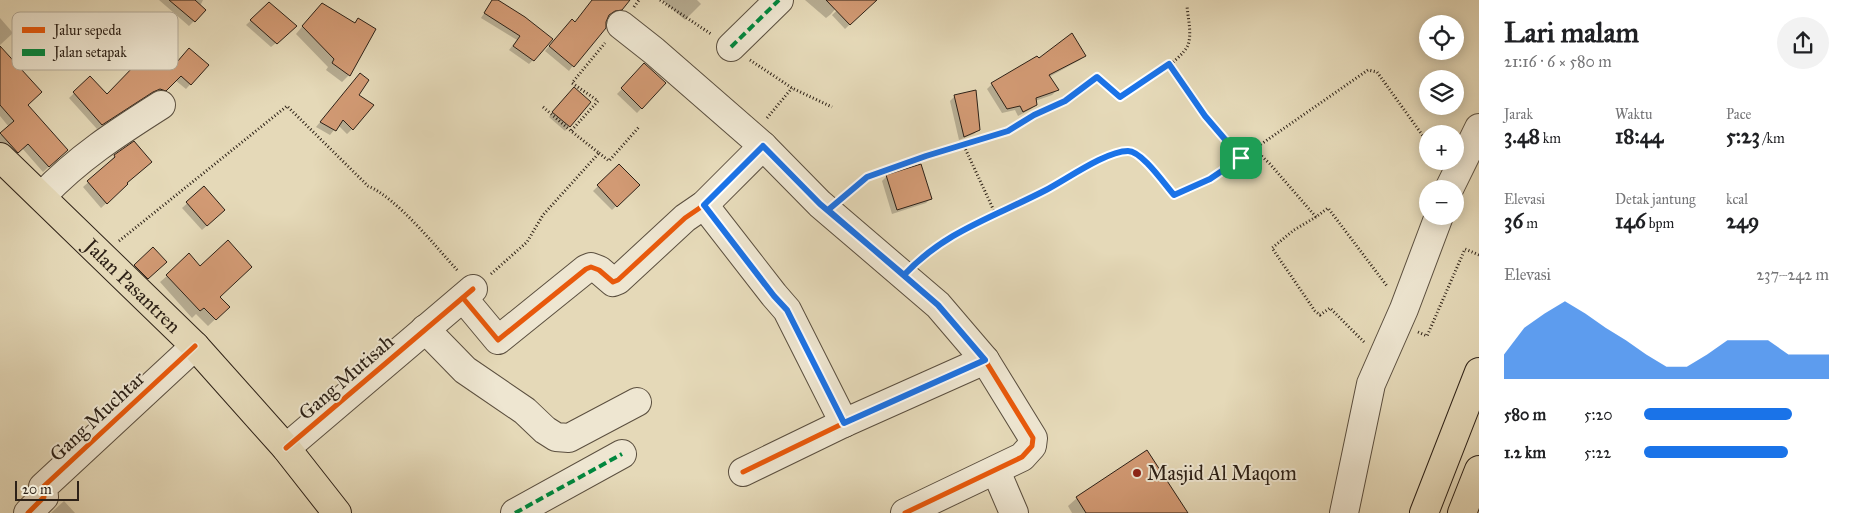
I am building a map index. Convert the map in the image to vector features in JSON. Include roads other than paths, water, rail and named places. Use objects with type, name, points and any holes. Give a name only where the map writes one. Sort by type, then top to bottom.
[{"type":"main road","name":"Jalan Pasantren","points":[[0,157],[195,346],[286,448],[337,513]]},
{"type":"main road","points":[[1424,513],[1479,372]]},
{"type":"main road","points":[[1462,513],[1479,470]]},
{"type":"street","points":[[731,47],[779,0]]},
{"type":"street","points":[[621,25],[758,141],[828,210],[938,305],[985,360],[1032,438],[1032,446],[1022,457],[905,513]]},
{"type":"street","points":[[42,196],[62,175],[89,153],[161,105]]},
{"type":"street","points":[[1453,180],[1479,128]]},
{"type":"street","points":[[758,141],[704,205],[774,296],[787,310],[844,423]]},
{"type":"street","name":"Gang Mutisah","points":[[286,448],[468,294],[498,340],[586,269],[591,267],[599,270],[613,282],[618,280],[679,223],[704,205]]},
{"type":"street","points":[[1344,513],[1371,384],[1404,308],[1436,225]]},
{"type":"street","points":[[426,329],[465,370],[525,411],[545,430],[556,437],[569,438],[637,402]]},
{"type":"street","name":"Gang Muchtar","points":[[28,513],[44,497],[43,487],[195,346]]},
{"type":"street","points":[[743,472],[844,423],[985,360]]},
{"type":"street","points":[[515,513],[622,454]]},
{"type":"street","points":[[996,471],[1014,513]]},
{"type":"place","name":"Masjid Al Maqom","points":[[1137,473]]}]
